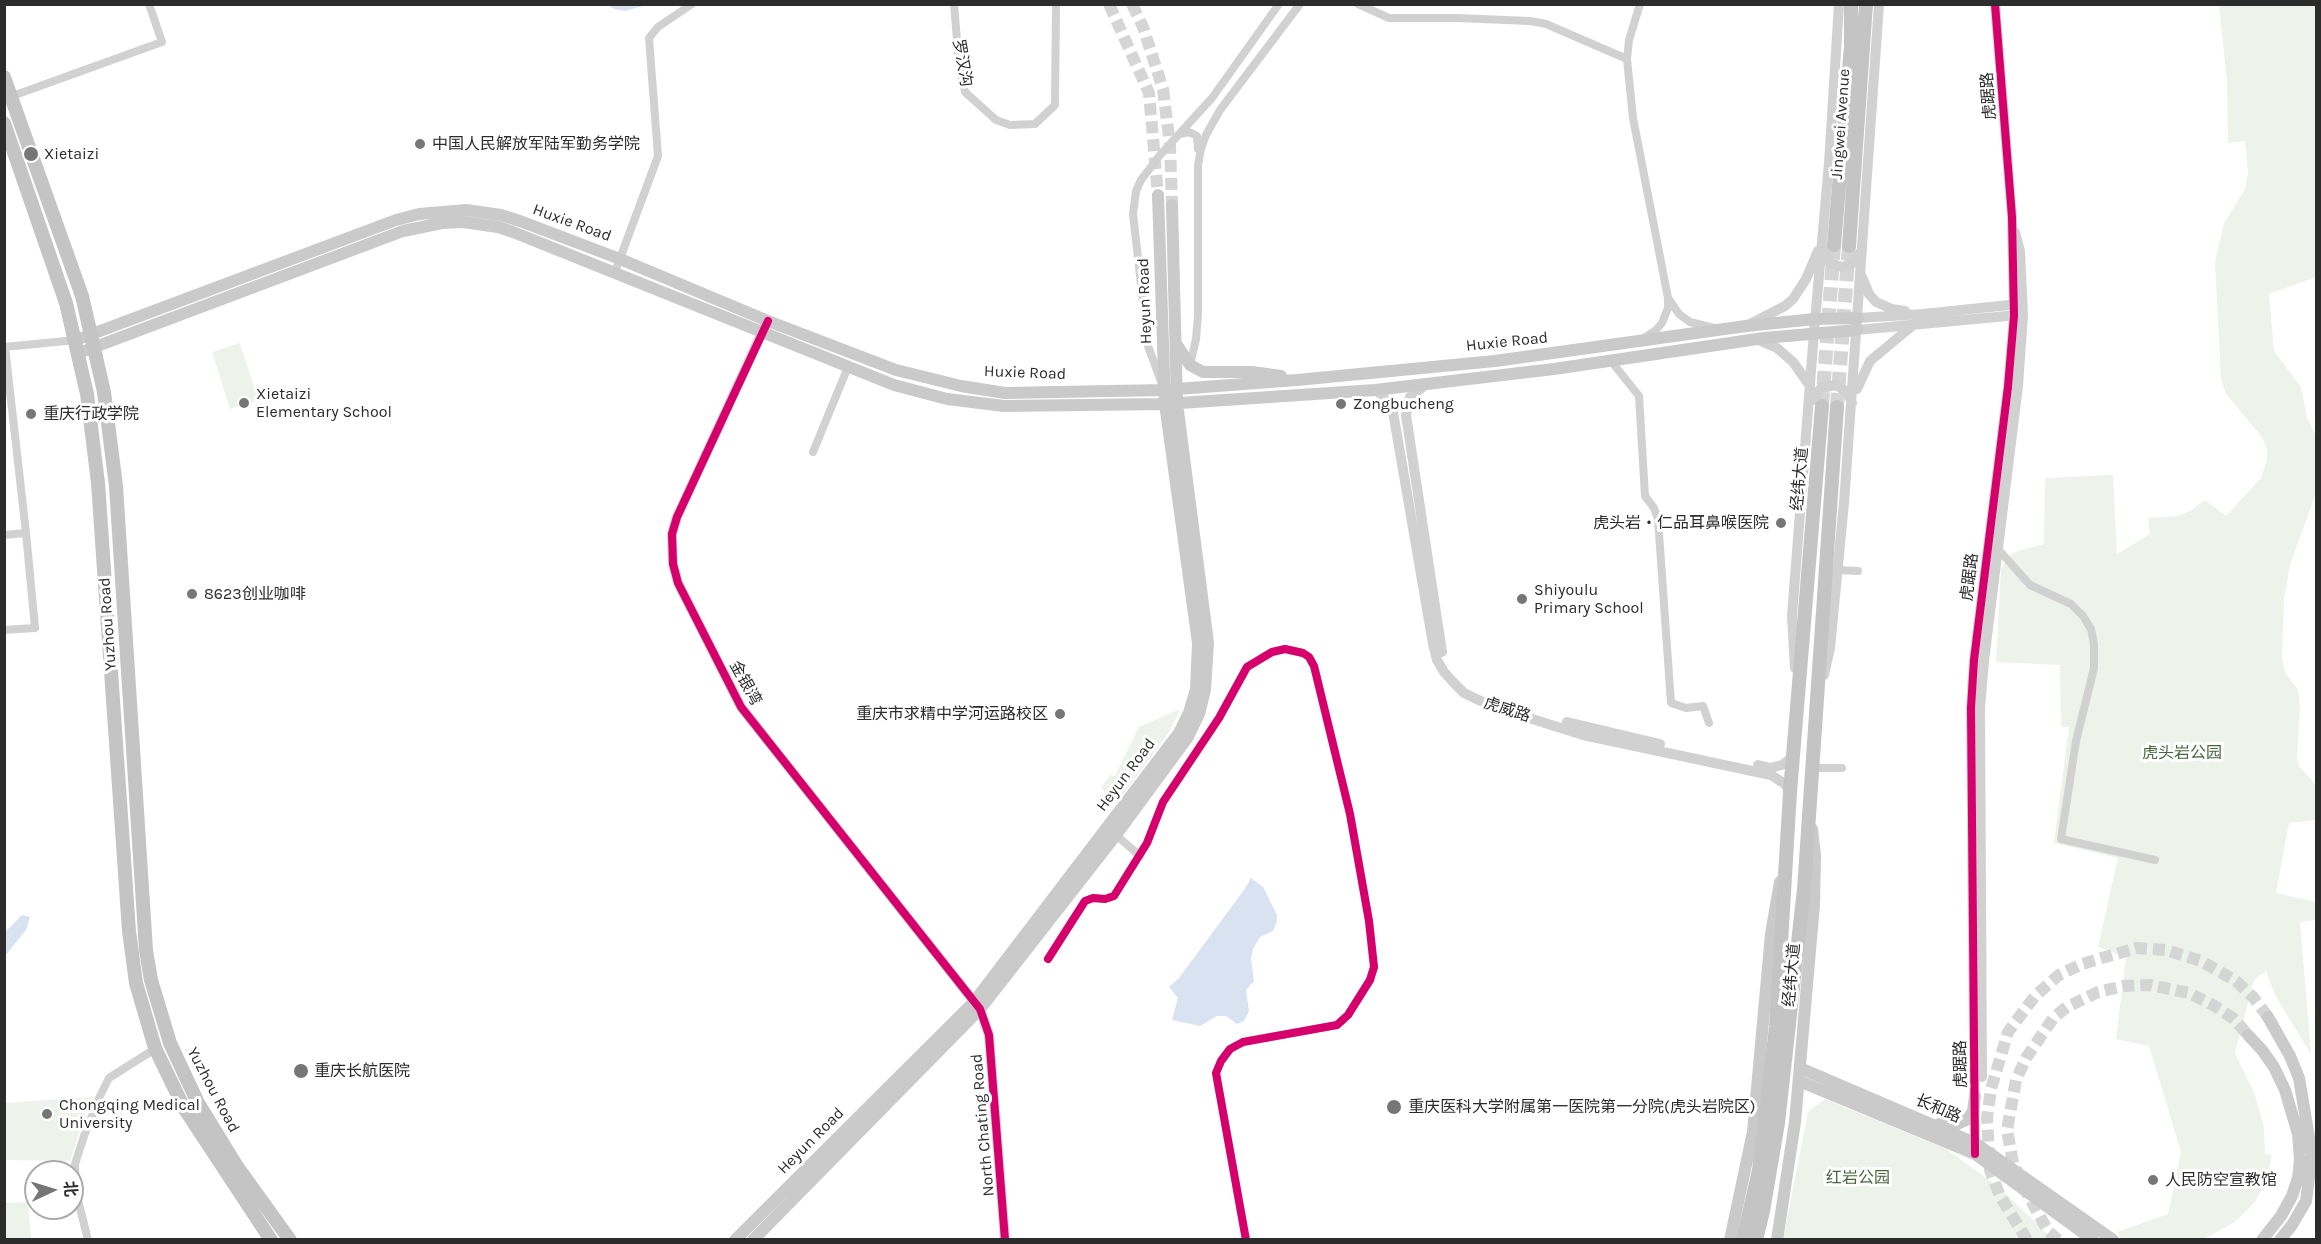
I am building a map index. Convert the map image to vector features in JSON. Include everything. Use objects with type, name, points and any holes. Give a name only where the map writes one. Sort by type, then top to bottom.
[{"type":"main road","name":"Jingwei Avenue","points":[[1828,244],[1851,46],[1851,4]]},
{"type":"main road","name":"Jingwei Avenue","points":[[1855,248],[1866,4]]},
{"type":"main road","name":"Yuzhou Road","points":[[5,80],[8,97],[53,210],[82,296],[94,340],[109,426],[116,486],[146,950],[151,980],[170,1043],[231,1169]]},
{"type":"main road","name":"Yuzhou Road","points":[[4,123],[66,303],[87,394],[98,483],[131,955],[143,1012],[155,1048],[184,1108],[231,1169]]},
{"type":"main road","name":"Heyun Road","points":[[735,1239],[977,1006],[1179,733],[1189,713],[1196,690],[1197,644],[1171,403],[1158,195]]},
{"type":"main road","name":"Heyun Road","points":[[1170,389],[1176,341],[1172,205]]},
{"type":"main road","name":"Huxie Road","points":[[77,347],[396,220],[419,214],[466,210],[501,215],[620,259],[848,366],[894,385],[921,393],[1004,406],[1171,403],[1375,390],[1611,361],[1858,324]]},
{"type":"main road","name":"Huxie Road","points":[[94,340],[403,231],[442,223],[463,222],[498,227],[765,326],[896,370],[961,386],[1005,393],[1170,389],[1297,380],[1495,361],[1746,326],[1815,319],[1858,324]]},
{"type":"main road","points":[[1176,341],[1181,354],[1190,365],[1203,372],[1262,373],[1297,380]]},
{"type":"main road","name":"Heyun Road","points":[[753,1239],[977,1006],[1116,835],[1188,737],[1199,714],[1205,690],[1208,643],[1171,403]]},
{"type":"main road","name":"经纬大道","points":[[1743,1239],[1759,1170],[1767,1121],[1783,945],[1787,837],[1815,405]]},
{"type":"main road","name":"经纬大道","points":[[1777,1239],[1785,1196],[1800,1068],[1815,905],[1815,855],[1809,797],[1837,407]]},
{"type":"main road","points":[[1756,1239],[1778,1123],[1804,889],[1809,797]]},
{"type":"main road","name":"经纬大道","points":[[1730,1239],[1753,1132],[1771,934],[1787,837]]},
{"type":"main road","points":[[2268,1017],[2290,1056],[2299,1078],[2312,1155],[2306,1201],[2292,1225],[2280,1239]]},
{"type":"main road","points":[[2248,1035],[2268,1059],[2284,1090],[2298,1134],[2300,1160],[2298,1178],[2292,1196],[2281,1216],[2262,1239]]},
{"type":"main road","name":"长和路","points":[[1800,1068],[1924,1120],[1979,1151],[2113,1239]]},
{"type":"main road","name":"长和路","points":[[1798,1081],[1979,1151],[2093,1239]]},
{"type":"main road","points":[[1924,1120],[1944,1125],[1964,1122],[1971,1116],[1975,1096]]},
{"type":"main road","points":[[231,1169],[271,1239]]},
{"type":"main road","points":[[231,1169],[290,1239]]},
{"type":"street","points":[[8,97],[162,42],[149,4]]},
{"type":"street","points":[[615,272],[658,156],[650,38],[658,27],[692,4]]},
{"type":"street","name":"罗汉沟","points":[[954,4],[959,64],[965,92],[996,120],[1011,125],[1035,124],[1045,117],[1055,105],[1056,4]]},
{"type":"street","points":[[1170,389],[1148,346],[1133,202],[1142,180],[1212,98],[1279,4]]},
{"type":"street","points":[[1198,165],[1203,142],[1213,121],[1300,4]]},
{"type":"street","points":[[1358,4],[1389,18],[1458,18],[1530,21],[1546,24],[1627,59]]},
{"type":"street","points":[[1636,343],[1656,330],[1668,309],[1668,298],[1637,143],[1627,59],[1629,40],[1640,4]]},
{"type":"street","points":[[1815,405],[1810,386],[1815,319],[1828,244],[1839,4]]},
{"type":"street","points":[[1828,244],[1824,255],[1830,263],[1842,267],[1853,263],[1879,4]]},
{"type":"street","name":"虎踞路","points":[[1979,1151],[1980,718],[1984,661],[2018,386],[2019,310],[1995,4]]},
{"type":"street","points":[[1179,134],[1190,132],[1197,136],[1198,315],[1196,339],[1190,365]]},
{"type":"street","points":[[1746,326],[1785,306],[1793,299],[1828,244]]},
{"type":"street","points":[[1855,248],[1861,275],[1869,294],[1876,302],[1892,309],[1923,314]]},
{"type":"street","points":[[1815,713],[1830,648],[1861,275]]},
{"type":"street","points":[[1668,298],[1679,314],[1690,322],[1723,330]]},
{"type":"street","name":"虎踞路","points":[[1979,1151],[1975,1096],[1971,699],[2019,310]]},
{"type":"street","name":"Huxie Road","points":[[1858,324],[1923,314],[2019,310]]},
{"type":"street","name":"Huxie Road","points":[[1858,324],[1912,326],[2019,310]]},
{"type":"street","name":"金银湾","points":[[765,326],[672,534],[673,564],[678,583],[741,708],[977,1006]]},
{"type":"street","points":[[1852,403],[1858,382],[1870,361],[1912,326]]},
{"type":"street","points":[[1756,339],[1777,348],[1793,362],[1810,386]]},
{"type":"street","points":[[4,630],[35,628],[5,347],[77,347]]},
{"type":"street","points":[[1611,361],[1640,396],[1645,495],[1658,519],[1671,702],[1686,708],[1703,706],[1709,723]]},
{"type":"street","points":[[813,452],[848,366]]},
{"type":"street","name":"虎威路","points":[[1425,385],[1410,397],[1407,403],[1407,431],[1440,643],[1444,658],[1458,679],[1479,694],[1578,726],[1770,768],[1782,765],[1793,756]]},
{"type":"street","points":[[1815,405],[1821,388],[1836,385],[1847,392],[1852,403]]},
{"type":"street","name":"虎威路","points":[[1375,390],[1382,395],[1393,412],[1433,644],[1440,666],[1453,682],[1471,697],[1491,706],[1583,735],[1771,774],[1785,784],[1790,792]]},
{"type":"street","points":[[4,535],[26,533]]},
{"type":"street","points":[[1997,548],[2030,585],[2071,604],[2083,616],[2091,629],[2094,644],[2094,668],[2076,741],[2061,839],[2155,860]]},
{"type":"street","points":[[1837,570],[1858,571]]},
{"type":"street","points":[[1048,959],[1085,901],[1114,896],[1140,856],[1164,801],[1219,718],[1247,667],[1259,658],[1278,650],[1294,650],[1309,657],[1314,666],[1350,814],[1369,921],[1374,967],[1370,980],[1348,1016],[1338,1025],[1243,1042],[1230,1049],[1221,1061],[1216,1073],[1246,1239]]},
{"type":"street","points":[[1812,768],[1842,768]]},
{"type":"street","points":[[1116,835],[1140,856]]},
{"type":"street","name":"North Chating Road","points":[[977,1006],[989,1035],[1005,1239]]},
{"type":"street","points":[[88,1239],[76,1192],[75,1164],[84,1136],[109,1078],[155,1048],[170,1043]]},
{"type":"green space","name":"虎头岩公园","points":[[2219,5],[2316,5],[2316,277],[2269,294],[2274,351],[2301,387],[2307,418],[2316,436],[2316,493],[2290,565],[2284,599],[2282,657],[2285,672],[2298,690],[2300,706],[2297,759],[2299,766],[2316,785],[2316,820],[2289,823],[2276,893],[2316,902],[2316,920],[2300,922],[2311,1054],[2276,997],[2266,971],[2254,980],[2235,1053],[2255,1095],[2264,1127],[2265,1154],[2272,1155],[2267,1177],[2255,1202],[2235,1222],[2199,1240],[2122,1240],[2117,1232],[2168,1214],[2181,1152],[2149,1046],[2116,1039],[2126,957],[2098,947],[2118,858],[2054,843],[2069,727],[2061,727],[2060,665],[1996,662],[2001,570],[2008,557],[2018,551],[2044,544],[2045,478],[2113,475],[2117,554],[2150,534],[2148,518],[2178,516],[2190,511],[2205,500],[2226,516],[2261,478],[2267,459],[2267,449],[2262,437],[2226,394],[2221,379],[2215,262],[2224,223],[2245,189],[2248,172],[2245,141],[2228,143],[2227,82]]},
{"type":"green space","points":[[240,343],[258,400],[230,409],[212,352]]},
{"type":"green space","points":[[1180,709],[1170,731],[1116,804],[1101,788],[1110,775],[1115,776],[1139,727]]},
{"type":"green space","points":[[91,1097],[70,1160],[5,1160],[5,1103]]},
{"type":"green space","name":"红岩公园","points":[[1825,1099],[1946,1149],[2000,1188],[2053,1239],[1783,1239],[1808,1112]]},
{"type":"green space","points":[[24,1202],[24,1220],[29,1220],[31,1239],[5,1239],[5,1203]]},
{"type":"shaded area","points":[[608,5],[647,5],[625,11]]},
{"type":"shaded area","points":[[1251,878],[1263,887],[1277,915],[1277,921],[1273,931],[1260,937],[1253,949],[1251,959],[1254,981],[1246,990],[1249,1011],[1244,1021],[1237,1024],[1226,1016],[1217,1016],[1200,1026],[1172,1020],[1178,998],[1169,987],[1179,978]]},
{"type":"shaded area","points":[[22,915],[30,917],[26,930],[5,956],[5,932]]},
{"type":"tunnel","points":[[1109,4],[1149,93],[1158,195]]},
{"type":"tunnel","points":[[1132,4],[1143,27],[1163,89],[1170,145],[1172,205]]},
{"type":"tunnel","points":[[1822,406],[1834,245]]},
{"type":"tunnel","points":[[1837,407],[1849,246]]},
{"type":"tunnel","points":[[2027,1240],[2000,1196],[1990,1170],[1987,1118],[1991,1089],[2008,1032],[2035,996],[2059,975],[2082,964],[2136,948],[2166,950],[2201,961],[2236,981],[2253,997],[2268,1017]]},
{"type":"tunnel","points":[[2058,1240],[2048,1231],[2024,1188],[2013,1163],[2007,1130],[2016,1080],[2026,1058],[2054,1017],[2067,1007],[2098,992],[2124,986],[2150,985],[2189,993],[2213,1005],[2234,1019],[2248,1035]]},
{"type":"cycle path","points":[[1975,1154],[1971,708],[1974,660],[2008,387],[2014,316],[2012,217],[1995,4]]},
{"type":"cycle path","points":[[768,321],[677,517],[672,534],[673,564],[678,583],[741,707],[980,1009],[989,1035],[1005,1240]]},
{"type":"cycle path","points":[[1048,959],[1085,901],[1114,896],[1147,843],[1163,802],[1219,718],[1247,667],[1272,652],[1285,649],[1303,653],[1309,657],[1314,666],[1350,814],[1369,921],[1374,967],[1370,980],[1348,1015],[1337,1025],[1243,1042],[1230,1049],[1221,1061],[1216,1073],[1246,1240]]},
{"type":"place","name":"中国人民解放军陆军勤务学院","points":[[420,144]]},
{"type":"place","name":"Xietaizi","points":[[31,154]]},
{"type":"place","name":"Xietaizi Elementary School","points":[[244,403]]},
{"type":"place","name":"Zongbucheng","points":[[1341,404]]},
{"type":"place","name":"重庆行政学院","points":[[31,414]]},
{"type":"place","name":"虎头岩‧仁品耳鼻喉医院","points":[[1781,523]]},
{"type":"place","name":"8623创业咖啡","points":[[192,594]]},
{"type":"place","name":"Shiyoulu Primary School","points":[[1522,599]]},
{"type":"place","name":"重庆市求精中学河运路校区","points":[[1060,714]]},
{"type":"place","name":"重庆长航医院","points":[[301,1071]]},
{"type":"place","name":"重庆医科大学附属第一医院第一分院(虎头岩院区)","points":[[1394,1107]]},
{"type":"place","name":"Chongqing Medical University","points":[[47,1114]]},
{"type":"place","name":"人民防空宣教馆","points":[[2153,1180]]}]
